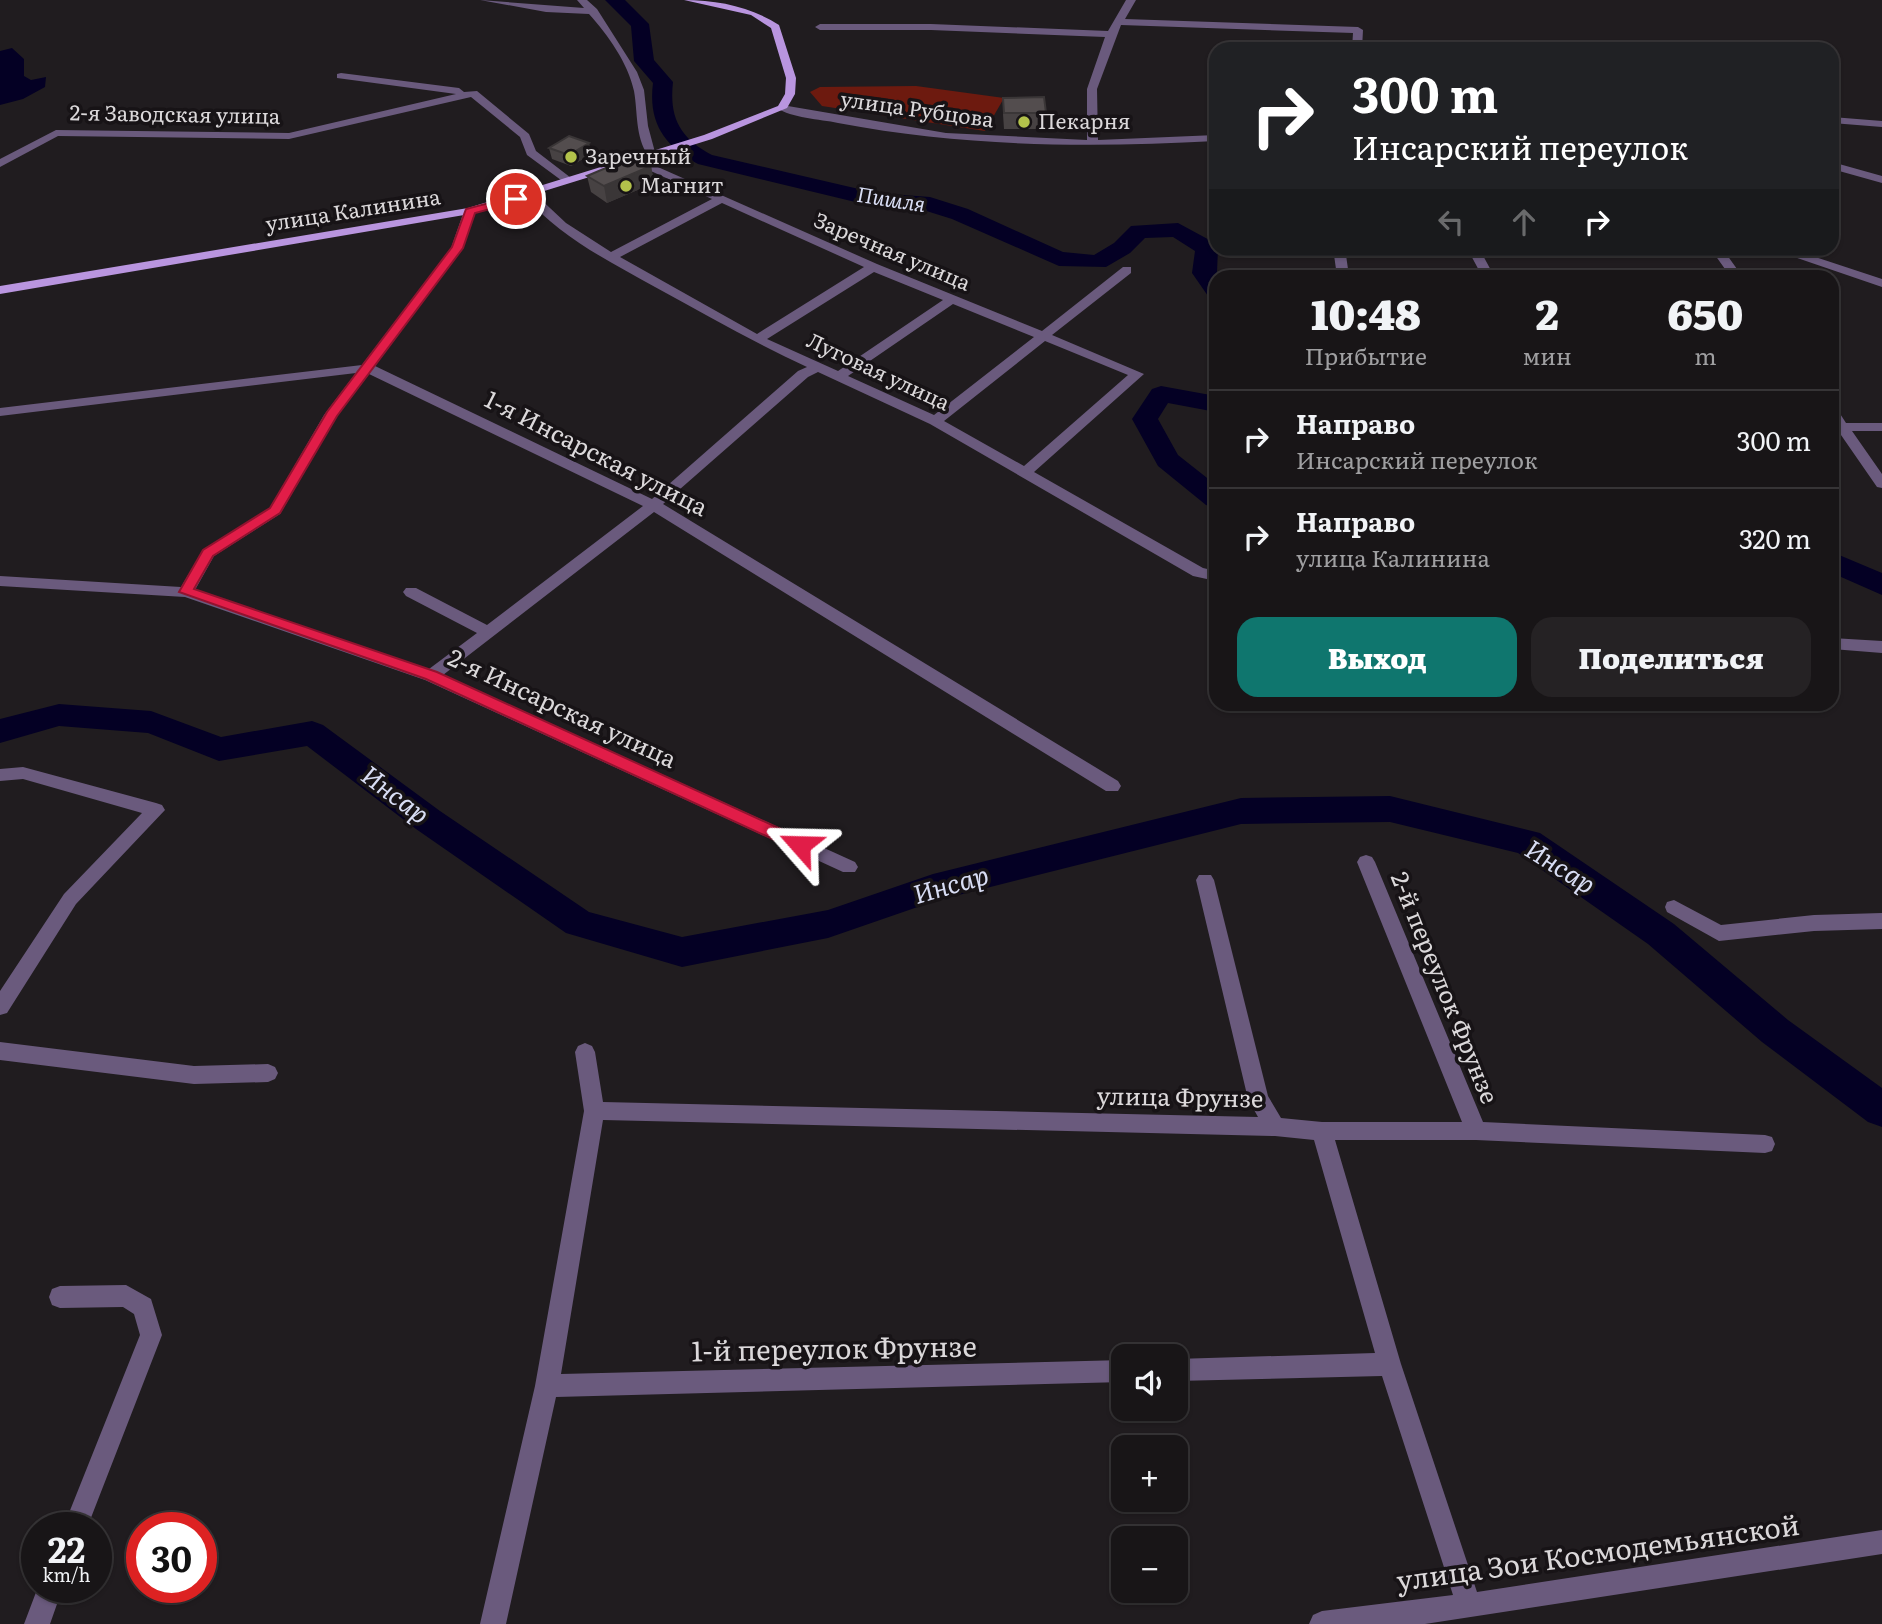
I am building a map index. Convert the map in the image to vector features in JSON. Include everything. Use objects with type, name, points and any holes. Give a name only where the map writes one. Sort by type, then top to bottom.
[{"type":"main road","points":[[689,0],[754,13],[776,27],[791,78],[790,94],[782,108]]},
{"type":"main road","name":"улица Калинина","points":[[0,290],[470,211],[530,195],[708,136],[782,108]]},
{"type":"street","points":[[485,0],[546,9],[594,11]]},
{"type":"street","points":[[582,0],[594,11],[636,81],[642,137],[652,154]]},
{"type":"street","points":[[1093,144],[1092,89],[1111,34],[1131,0]]},
{"type":"street","points":[[1118,22],[1358,30],[1357,42]]},
{"type":"street","points":[[820,27],[919,27],[1111,34]]},
{"type":"street","points":[[341,76],[473,93],[524,136],[531,153],[569,181]]},
{"type":"street","name":"2-я Заводская улица","points":[[0,163],[56,133],[289,136],[473,93]]},
{"type":"street","name":"улица Рубцова","points":[[782,108],[866,126],[994,141],[1093,144],[1209,138]]},
{"type":"street","points":[[1839,121],[1882,124]]},
{"type":"street","name":"Заречная улица","points":[[634,159],[873,267],[1137,374],[1027,471]]},
{"type":"street","points":[[1839,167],[1882,180]]},
{"type":"street","name":"Луговая улица","points":[[530,195],[562,226],[611,257],[757,339],[841,375],[935,421],[1027,471],[1198,572],[1209,574]]},
{"type":"street","points":[[611,257],[723,198]]},
{"type":"street","points":[[186,592],[208,553],[275,510],[331,415],[457,248],[470,211]]},
{"type":"street","points":[[1796,256],[1835,270]]},
{"type":"street","points":[[757,339],[873,267]]},
{"type":"street","points":[[935,421],[1127,270]]},
{"type":"street","points":[[1839,271],[1874,284],[1882,283]]},
{"type":"street","points":[[841,375],[952,299]]},
{"type":"street","points":[[431,676],[653,505],[803,374],[819,367]]},
{"type":"street","points":[[0,412],[368,368]]},
{"type":"street","name":"1-я Инсарская улица","points":[[368,368],[653,505],[1112,786]]},
{"type":"street","points":[[1839,421],[1882,484]]},
{"type":"street","points":[[1843,426],[1882,427]]},
{"type":"street","name":"2-я Инсарская улица","points":[[0,581],[186,592],[431,676],[849,867]]},
{"type":"street","points":[[411,592],[488,632]]},
{"type":"street","points":[[1839,644],[1882,647]]},
{"type":"street","points":[[0,775],[23,773],[156,810],[70,899],[0,1007]]},
{"type":"street","name":"2-й переулок Фрунзе","points":[[1366,862],[1476,1131]]},
{"type":"street","points":[[1205,880],[1258,1099],[1275,1127]]},
{"type":"street","points":[[1674,907],[1719,933],[1814,923],[1882,920]]},
{"type":"street","points":[[0,1051],[194,1074],[268,1073]]},
{"type":"street","points":[[493,1624],[547,1386],[594,1111],[585,1052]]},
{"type":"street","name":"улица Фрунзе","points":[[594,1111],[1275,1127],[1322,1131],[1476,1131],[1765,1144]]},
{"type":"street","points":[[1322,1131],[1390,1364],[1469,1606]]},
{"type":"street","points":[[60,1297],[126,1296],[143,1307],[150,1335],[81,1512]]},
{"type":"street","points":[[1188,1370],[1390,1364]]},
{"type":"street","name":"1-й переулок Фрунзе","points":[[547,1386],[1111,1371]]},
{"type":"street","name":"улица Зои Космодемьянской","points":[[1322,1624],[1469,1606],[1882,1542]]},
{"type":"street","points":[[37,1624],[45,1603]]},
{"type":"shaded area","points":[[916,86],[1004,98],[985,131],[822,106],[810,92],[820,87]]},
{"type":"water","points":[[12,48],[24,59],[24,76],[31,80],[46,77],[45,87],[23,99],[0,105],[0,51]]},
{"type":"building","points":[[1044,97],[1046,113],[1004,113],[1003,98]]},
{"type":"building","points":[[569,136],[589,143],[569,155],[549,148]]},
{"type":"building","points":[[634,156],[651,166],[604,186],[587,176]]},
{"type":"waterway","name":"Пишля","points":[[614,0],[640,24],[644,61],[663,82],[662,108],[668,129],[683,146],[705,160],[876,200],[922,202],[960,214],[1059,259],[1098,262],[1122,248],[1139,231],[1178,230],[1207,248],[1204,273],[1209,280]]},
{"type":"waterway","name":"Пишля","points":[[1209,403],[1161,394],[1145,419],[1167,460],[1209,493]]},
{"type":"waterway","name":"Пишля","points":[[1839,564],[1882,585]]},
{"type":"waterway","name":"Инсар","points":[[0,731],[59,715],[151,722],[219,749],[312,733],[428,820],[578,923],[682,952],[828,924],[933,888],[1241,811],[1390,809],[1528,842],[1661,934],[1775,1031],[1882,1110]]},
{"type":"place","name":"Пекарня","points":[[1024,122]]},
{"type":"place","name":"Заречный","points":[[571,157]]},
{"type":"place","name":"Магнит","points":[[626,186]]},
{"type":"route","points":[[516,199],[470,211],[457,248],[331,415],[275,510],[208,553],[186,592],[431,676],[800,845]]}]
